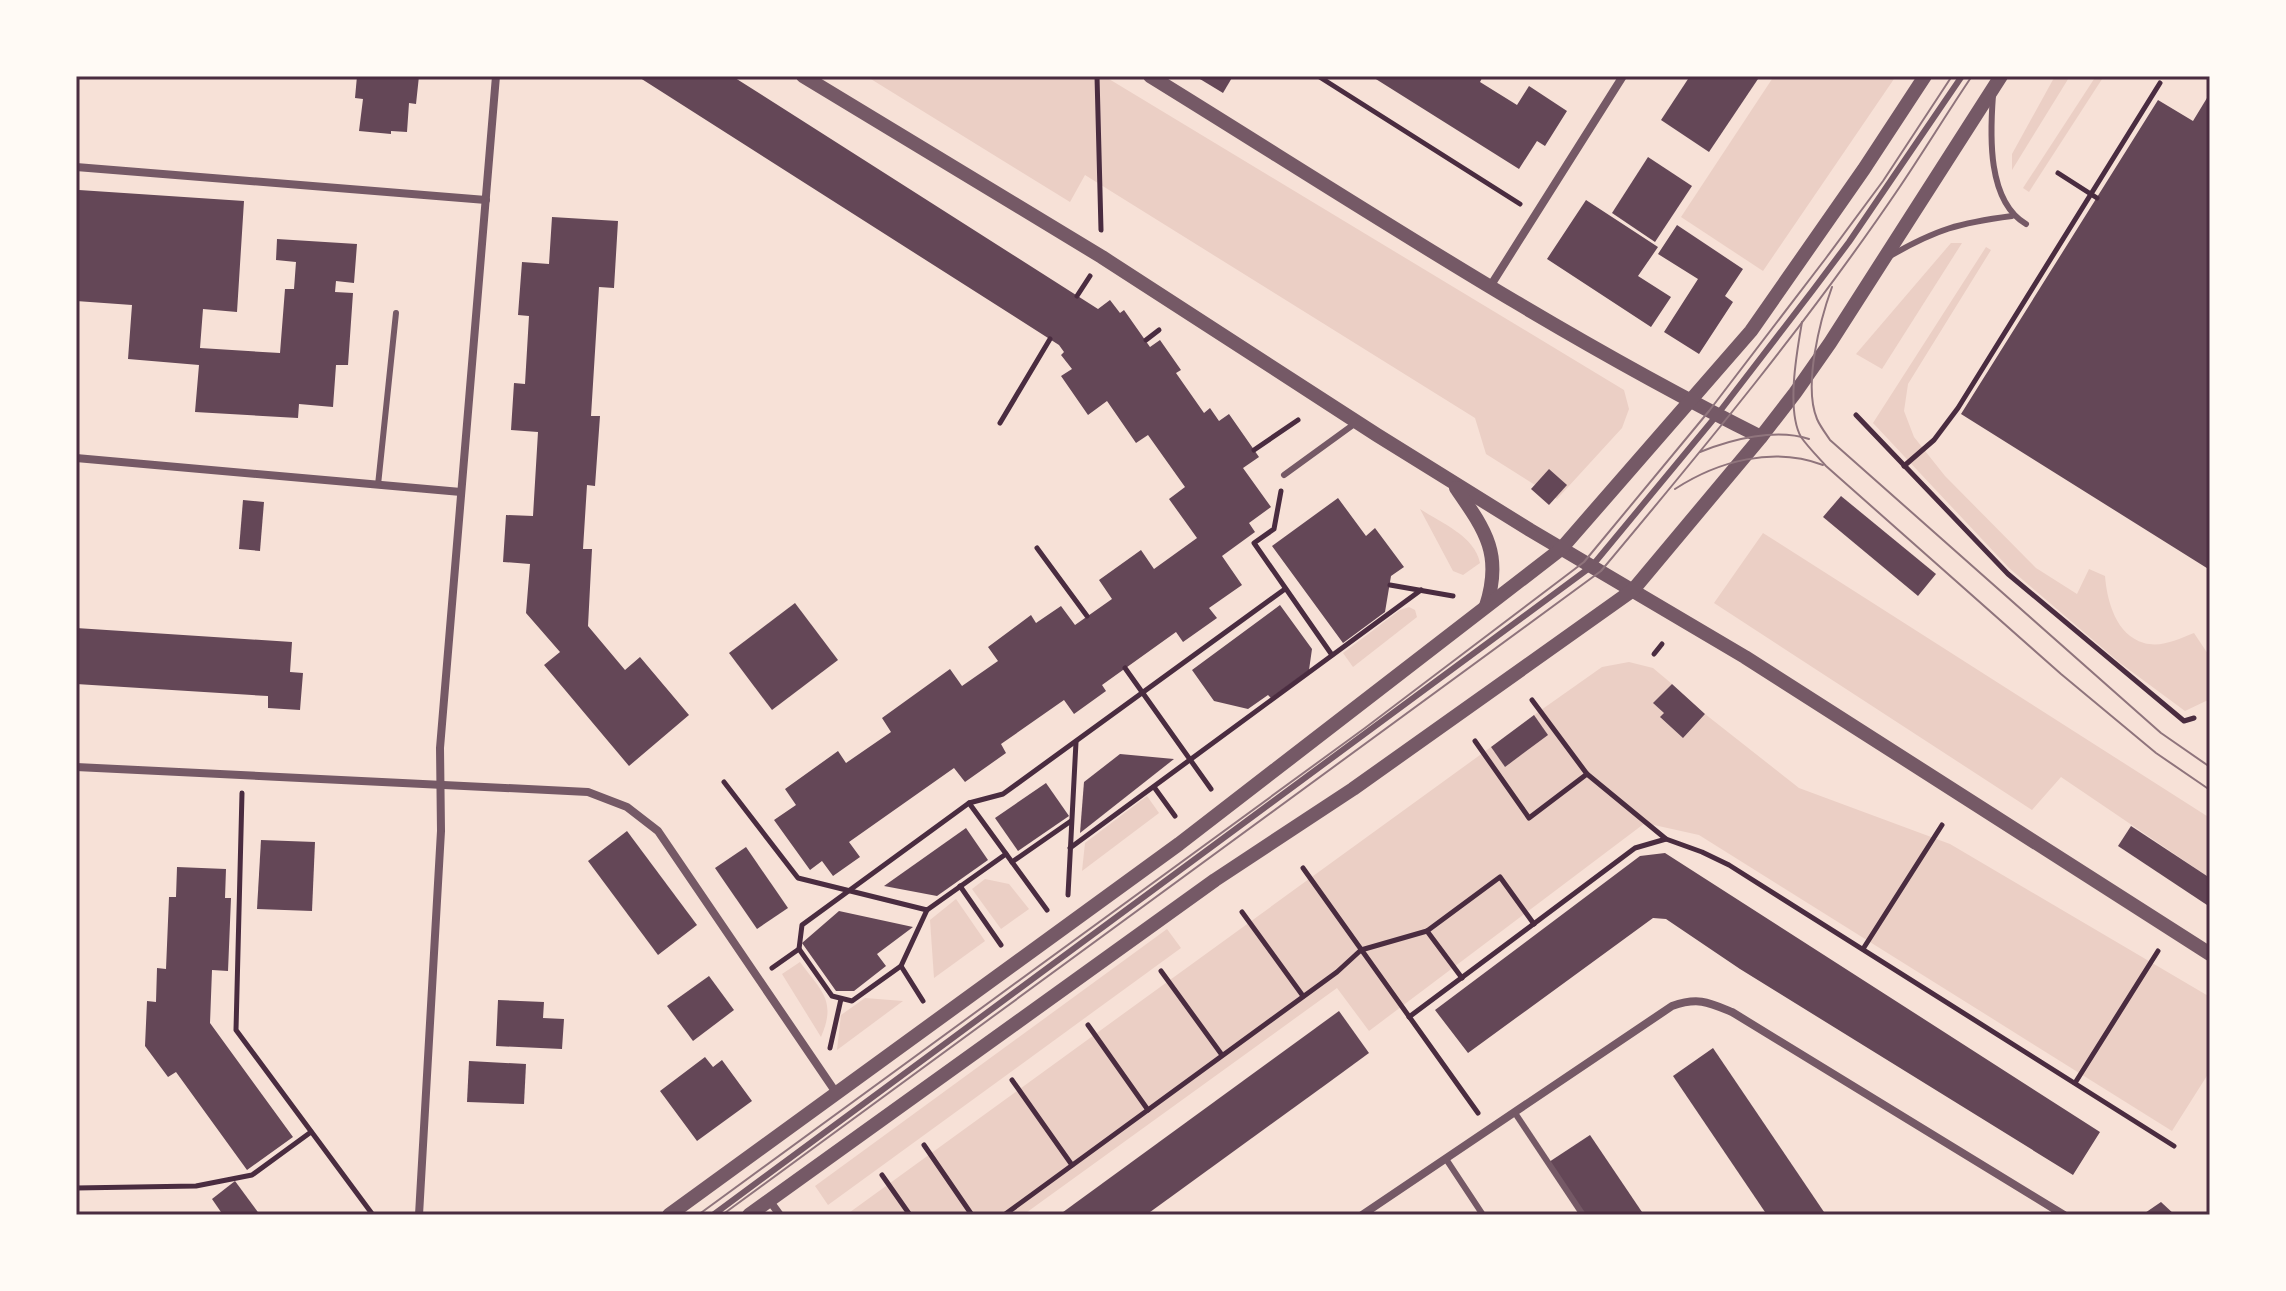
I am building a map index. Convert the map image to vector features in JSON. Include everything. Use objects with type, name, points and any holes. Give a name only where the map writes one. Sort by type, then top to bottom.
[{"type":"street","points":[[419,1215],[441,831],[440,748],[496,76]]},
{"type":"street","points":[[803,76],[1102,257],[1561,549],[1757,665],[2210,954]]},
{"type":"street","points":[[1150,76],[1491,285],[1691,402],[1761,437]]},
{"type":"street","points":[[1491,285],[1623,76]]},
{"type":"street","points":[[669,1215],[1179,844],[1561,549],[1751,331],[1925,76]]},
{"type":"street","points":[[749,1215],[1215,880],[1353,789],[1633,590],[1761,437],[1830,343],[1997,82]]},
{"type":"street","points":[[76,167],[486,200]]},
{"type":"street","points":[[76,458],[461,492]]},
{"type":"street","points":[[1452,481],[1483,527],[1492,555],[1494,583],[1486,606]]},
{"type":"street","points":[[76,767],[588,792],[627,807],[658,831],[837,1094]]},
{"type":"street","points":[[1362,1215],[1672,1006],[1690,1000],[1709,1002],[1732,1012],[2064,1215]]},
{"type":"street","points":[[769,1200],[780,1215]]},
{"type":"lane","points":[[713,1215],[1592,566],[1717,415],[1849,242],[1962,76]]},
{"type":"lane","points":[[1997,82],[1990,134],[1993,166],[2012,216]]},
{"type":"lane","points":[[1883,260],[1927,235],[1960,223],[2012,216],[2026,224]]},
{"type":"lane","points":[[378,485],[396,313]]},
{"type":"lane","points":[[1284,475],[1357,422]]},
{"type":"lane","points":[[1515,1113],[1583,1215]]},
{"type":"lane","points":[[1446,1159],[1483,1215]]},
{"type":"path","points":[[1097,76],[1102,257]]},
{"type":"path","points":[[1318,76],[1535,215]]},
{"type":"path","points":[[1904,466],[1934,440],[1958,408],[2160,83]]},
{"type":"path","points":[[2058,173],[2097,198]]},
{"type":"path","points":[[1077,296],[1081,289]]},
{"type":"path","points":[[1146,340],[1159,330]]},
{"type":"path","points":[[1000,423],[1050,339]]},
{"type":"path","points":[[1856,415],[2008,574],[2122,671],[2184,721],[2210,712]]},
{"type":"path","points":[[1254,450],[1298,420]]},
{"type":"path","points":[[1284,475],[1274,529],[1254,543],[1332,655]]},
{"type":"path","points":[[1037,548],[1087,616]]},
{"type":"path","points":[[1390,585],[1453,596]]},
{"type":"path","points":[[1006,854],[927,910],[901,966],[852,1001],[832,996],[799,949],[802,925],[969,803],[1003,794],[1285,589]]},
{"type":"path","points":[[1070,848],[1421,590]]},
{"type":"path","points":[[1654,654],[1662,644]]},
{"type":"path","points":[[1125,668],[1211,789]]},
{"type":"path","points":[[1532,700],[1587,774],[1666,839],[1729,865],[2174,1146]]},
{"type":"path","points":[[1068,895],[1076,741]]},
{"type":"path","points":[[1475,741],[1529,818],[1587,774]]},
{"type":"path","points":[[243,776],[236,1030],[373,1215]]},
{"type":"path","points":[[724,782],[798,878],[927,910]]},
{"type":"path","points":[[1154,787],[1175,816]]},
{"type":"path","points":[[969,803],[1047,910]]},
{"type":"path","points":[[1012,862],[1072,820]]},
{"type":"path","points":[[1863,949],[1942,825]]},
{"type":"path","points":[[1409,1017],[1635,848],[1666,839]]},
{"type":"path","points":[[1303,868],[1490,1130]]},
{"type":"path","points":[[1004,1215],[1337,972],[1361,950],[1427,931],[1500,877],[1534,924]]},
{"type":"path","points":[[960,886],[1001,945]]},
{"type":"path","points":[[1242,912],[1303,996]]},
{"type":"path","points":[[1427,931],[1462,978]]},
{"type":"path","points":[[758,978],[799,949]]},
{"type":"path","points":[[2075,1083],[2158,951]]},
{"type":"path","points":[[901,966],[923,1001]]},
{"type":"path","points":[[1161,971],[1222,1055]]},
{"type":"path","points":[[824,1075],[841,999]]},
{"type":"path","points":[[1088,1025],[1148,1110]]},
{"type":"path","points":[[1012,1080],[1072,1165]]},
{"type":"path","points":[[76,1188],[196,1186],[252,1175],[311,1132]]},
{"type":"path","points":[[924,1145],[972,1215]]},
{"type":"path","points":[[882,1175],[910,1215]]},
{"type":"shaded area","points":[[866,76],[1104,76],[1624,390],[1629,409],[1622,428],[1557,499],[1486,454],[1475,418],[1085,175],[1070,202]]},
{"type":"shaded area","points":[[1774,76],[1896,76],[1763,271],[1681,217]]},
{"type":"shaded area","points":[[2055,76],[2070,76],[2012,170],[2012,154]]},
{"type":"shaded area","points":[[2096,76],[2104,76],[2029,192],[2023,188]]},
{"type":"shaded area","points":[[1951,243],[1962,243],[1882,369],[1856,354]]},
{"type":"shaded area","points":[[1986,247],[1991,250],[1908,384],[1904,411],[1914,437],[1945,476],[2036,568],[2077,594],[2089,569],[2105,576],[2115,616],[2134,639],[2157,644],[2194,633],[2210,657],[2208,700],[2185,711],[2120,663],[2009,568],[1873,423]]},
{"type":"shaded area","points":[[1420,509],[1464,538],[1480,563],[1463,575],[1453,571]]},
{"type":"shaded area","points":[[1763,533],[2210,818],[2210,878],[2061,777],[2032,810],[1714,603]]},
{"type":"shaded area","points":[[1409,607],[1415,610],[1417,617],[1353,667],[1343,653],[1400,610]]},
{"type":"shaded area","points":[[1629,662],[1653,668],[1672,684],[1654,703],[1664,713],[1661,718],[1682,737],[1705,714],[1799,788],[1950,844],[2210,997],[2210,1071],[2172,1131],[1699,835],[1645,823],[1369,1031],[1337,988],[1023,1215],[846,1215],[1491,747],[1505,767],[1534,715],[1602,667]]},
{"type":"shaded area","points":[[1147,796],[1159,813],[1082,871],[1085,843]]},
{"type":"shaded area","points":[[985,879],[1009,884],[1029,909],[1001,929],[972,889]]},
{"type":"shaded area","points":[[956,899],[985,941],[934,978],[930,920]]},
{"type":"shaded area","points":[[1167,929],[1181,948],[828,1205],[815,1186]]},
{"type":"shaded area","points":[[800,962],[820,989],[827,1005],[826,1024],[821,1037],[782,974]]},
{"type":"shaded area","points":[[865,998],[903,1001],[837,1050],[841,1015]]},
{"type":"building","points":[[357,76],[419,76],[416,104],[409,103],[407,132],[359,131],[363,99],[355,98]]},
{"type":"building","points":[[637,76],[732,76],[1098,309],[1110,300],[1120,313],[1124,310],[1150,347],[1160,340],[1181,370],[1176,373],[1204,413],[1210,408],[1219,421],[1229,414],[1259,457],[1243,468],[1271,507],[1249,523],[1255,532],[1222,556],[1242,585],[1209,608],[1217,618],[1183,642],[1176,632],[1102,685],[1106,691],[1074,714],[1064,700],[1001,744],[1006,753],[965,782],[954,768],[849,842],[860,857],[833,876],[822,861],[810,870],[774,820],[796,805],[785,789],[838,751],[846,763],[891,732],[882,718],[950,669],[962,686],[998,661],[988,647],[1031,615],[1036,623],[1061,606],[1075,625],[1112,599],[1099,580],[1141,550],[1154,569],[1197,538],[1169,499],[1185,487],[1148,435],[1136,443],[1107,401],[1088,415],[1061,376],[1072,369],[1061,355],[1064,352],[1059,345]]},
{"type":"building","points":[[1195,76],[1233,76],[1223,93]]},
{"type":"building","points":[[1371,76],[1483,76],[1480,82],[1517,105],[1529,86],[1567,111],[1545,146],[1537,141],[1519,169]]},
{"type":"building","points":[[1690,76],[1760,76],[1709,152],[1661,120]]},
{"type":"building","points":[[2210,93],[2210,570],[1961,414],[2158,100],[2193,121]]},
{"type":"building","points":[[1648,157],[1692,186],[1655,242],[1612,213]]},
{"type":"building","points":[[79,190],[244,201],[237,312],[203,309],[200,348],[280,353],[285,289],[294,289],[296,262],[276,260],[277,239],[357,244],[354,283],[336,281],[335,292],[353,293],[348,365],[336,365],[333,407],[299,404],[298,418],[195,412],[199,365],[128,359],[132,305],[76,301]]},
{"type":"building","points":[[1586,200],[1658,247],[1638,276],[1671,297],[1651,327],[1547,259]]},
{"type":"building","points":[[552,217],[618,221],[614,288],[599,287],[591,416],[600,416],[595,486],[587,485],[583,549],[592,549],[588,626],[625,670],[640,657],[689,715],[629,766],[544,665],[560,652],[526,613],[530,564],[503,562],[506,515],[533,516],[538,432],[511,430],[514,383],[525,384],[529,316],[518,315],[522,262],[549,264]]},
{"type":"building","points":[[1677,225],[1743,269],[1725,296],[1733,302],[1699,354],[1664,332],[1698,279],[1658,254]]},
{"type":"building","points":[[1549,469],[1567,485],[1549,505],[1531,489]]},
{"type":"building","points":[[1841,496],[1936,574],[1918,596],[1823,517]]},
{"type":"building","points":[[1338,498],[1366,536],[1375,528],[1404,567],[1391,576],[1385,612],[1343,643],[1272,546]]},
{"type":"building","points":[[243,500],[264,502],[260,551],[239,549]]},
{"type":"building","points":[[795,603],[838,660],[772,710],[729,653]]},
{"type":"building","points":[[1280,605],[1312,649],[1309,670],[1271,698],[1268,695],[1248,709],[1214,701],[1192,670]]},
{"type":"building","points":[[76,628],[292,642],[290,672],[303,673],[300,710],[268,708],[268,696],[76,684]]},
{"type":"building","points":[[1672,684],[1705,714],[1683,738],[1660,717],[1664,713],[1653,703]]},
{"type":"building","points":[[1534,715],[1548,735],[1505,767],[1491,747]]},
{"type":"building","points":[[1120,754],[1174,759],[1080,833],[1084,782]]},
{"type":"building","points":[[1046,783],[1069,816],[1018,851],[995,818]]},
{"type":"building","points":[[2131,826],[2210,878],[2210,907],[2118,846]]},
{"type":"building","points":[[966,828],[988,860],[937,896],[884,886]]},
{"type":"building","points":[[627,831],[697,925],[658,955],[588,861]]},
{"type":"building","points":[[261,840],[315,842],[312,911],[257,909]]},
{"type":"building","points":[[746,847],[788,908],[757,929],[715,868]]},
{"type":"building","points":[[1665,853],[2100,1132],[2073,1175],[1740,969],[1666,919],[1653,918],[1468,1053],[1435,1010],[1640,856]]},
{"type":"building","points":[[177,867],[226,869],[225,898],[231,898],[228,971],[212,970],[210,1023],[293,1137],[247,1170],[176,1072],[168,1077],[145,1046],[147,1001],[156,1002],[157,968],[166,969],[169,897],[176,897]]},
{"type":"building","points":[[839,911],[913,927],[877,954],[886,966],[854,991],[836,991],[802,943]]},
{"type":"building","points":[[709,976],[734,1010],[693,1041],[667,1006]]},
{"type":"building","points":[[498,1000],[544,1002],[543,1018],[564,1019],[562,1049],[496,1046]]},
{"type":"building","points":[[1339,1011],[1369,1053],[1328,1083],[1146,1215],[1059,1215]]},
{"type":"building","points":[[1713,1048],[1826,1215],[1767,1215],[1673,1076]]},
{"type":"building","points":[[705,1057],[713,1067],[722,1060],[752,1101],[697,1141],[660,1091]]},
{"type":"building","points":[[469,1061],[526,1064],[524,1104],[467,1102]]},
{"type":"building","points":[[1590,1135],[1644,1215],[1585,1215],[1549,1162]]},
{"type":"building","points":[[235,1181],[260,1215],[223,1215],[212,1199]]},
{"type":"building","points":[[2161,1202],[2175,1215],[2142,1215]]},
{"type":"tram line","points":[[698,1215],[1365,728],[1584,562],[1709,411],[1826,258],[1883,181],[1952,76]]},
{"type":"tram line","points":[[722,1215],[1601,571],[1717,431],[1829,287],[1899,188],[1972,76]]},
{"type":"tram line","points":[[1832,287],[1818,335],[1812,371],[1813,405],[1817,419],[1830,440],[2161,733],[2210,767]]},
{"type":"tram line","points":[[1802,322],[1794,380],[1794,412],[1801,437],[1810,448],[1826,466],[2061,674],[2156,753],[2210,790]]},
{"type":"tram line","points":[[1700,452],[1754,436],[1783,435],[1809,439]]},
{"type":"tram line","points":[[1675,489],[1709,471],[1747,459],[1785,457],[1823,465]]}]
